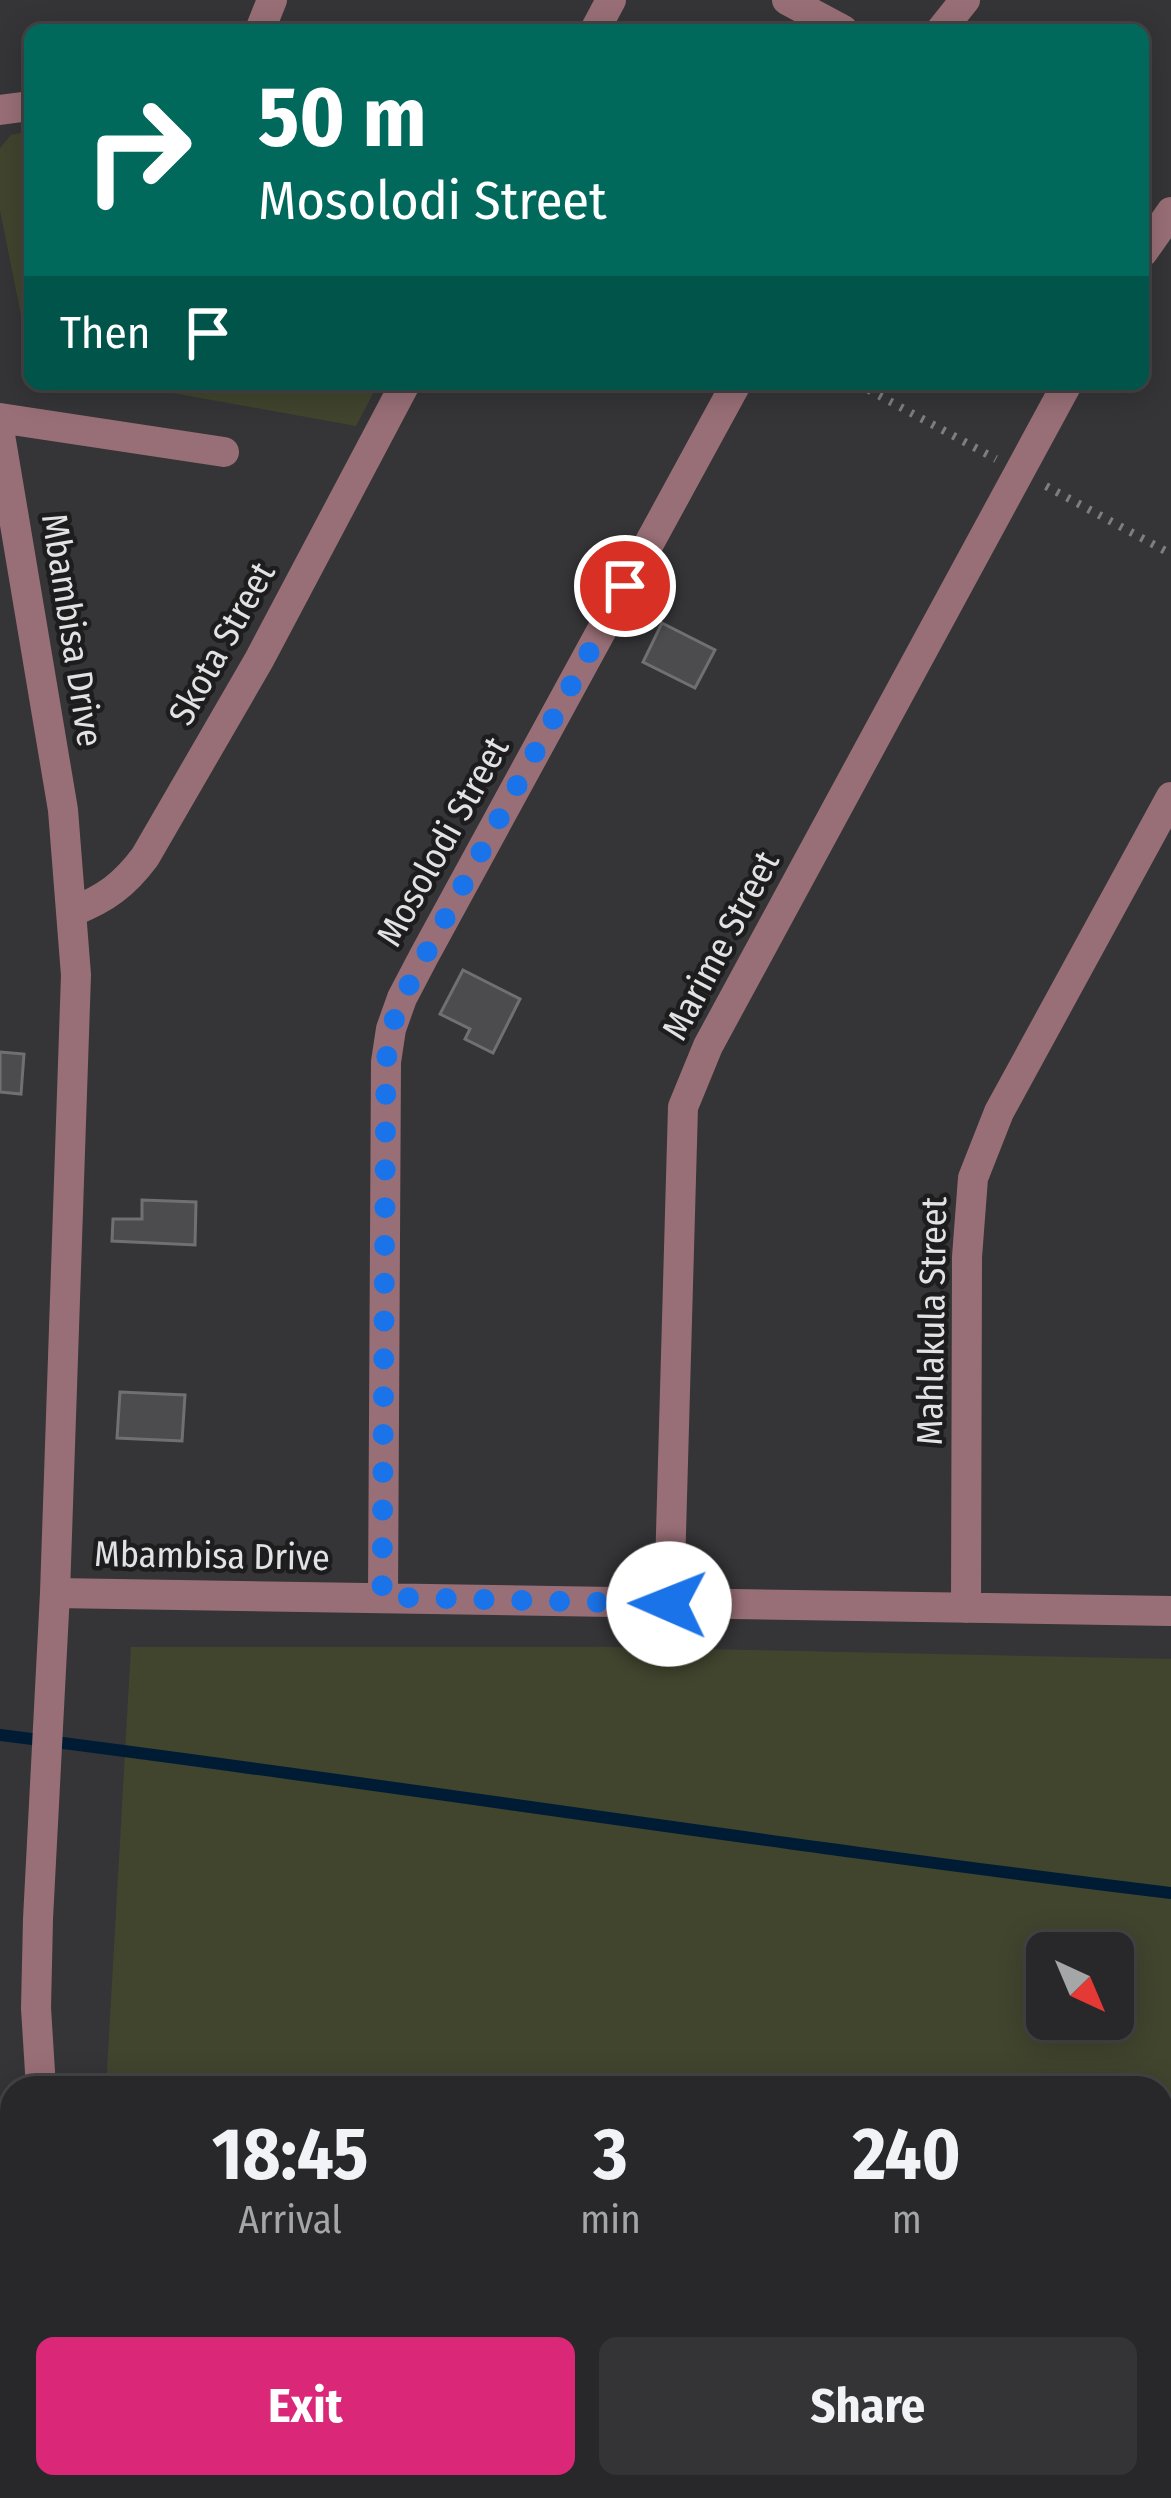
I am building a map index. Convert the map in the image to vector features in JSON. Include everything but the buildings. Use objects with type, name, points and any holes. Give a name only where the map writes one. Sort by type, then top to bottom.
[{"type":"street","points":[[787,0],[832,24]]},
{"type":"street","points":[[946,24],[964,0]]},
{"type":"street","points":[[1149,244],[1171,212]]},
{"type":"street","name":"Skota Street","points":[[74,911],[124,884],[145,857],[259,660],[402,390]]},
{"type":"street","name":"Mosolodi Street","points":[[382,1597],[386,1062],[391,1029],[424,956],[733,390]]},
{"type":"street","name":"Marime Street","points":[[669,1604],[683,1107],[708,1046],[1064,390]]},
{"type":"street","points":[[0,418],[224,452]]},
{"type":"street","name":"Mbambisa Drive","points":[[0,435],[63,810],[74,911],[76,975],[55,1593],[1171,1612]]},
{"type":"street","name":"Mahlakula Street","points":[[965,1608],[967,1256],[974,1178],[999,1112],[1171,797]]},
{"type":"street","points":[[39,2076],[36,2008],[55,1593]]},
{"type":"green space","points":[[24,132],[24,330],[0,210],[0,148],[11,135]]},
{"type":"green space","points":[[156,390],[375,390],[356,426]]},
{"type":"green space","points":[[131,1647],[613,1647],[1171,1659],[1171,2076],[107,2076]]},
{"type":"waterway","points":[[0,1735],[1171,1893]]},
{"type":"route","points":[[625,586],[424,956],[391,1029],[386,1062],[382,1597],[669,1604]]}]
